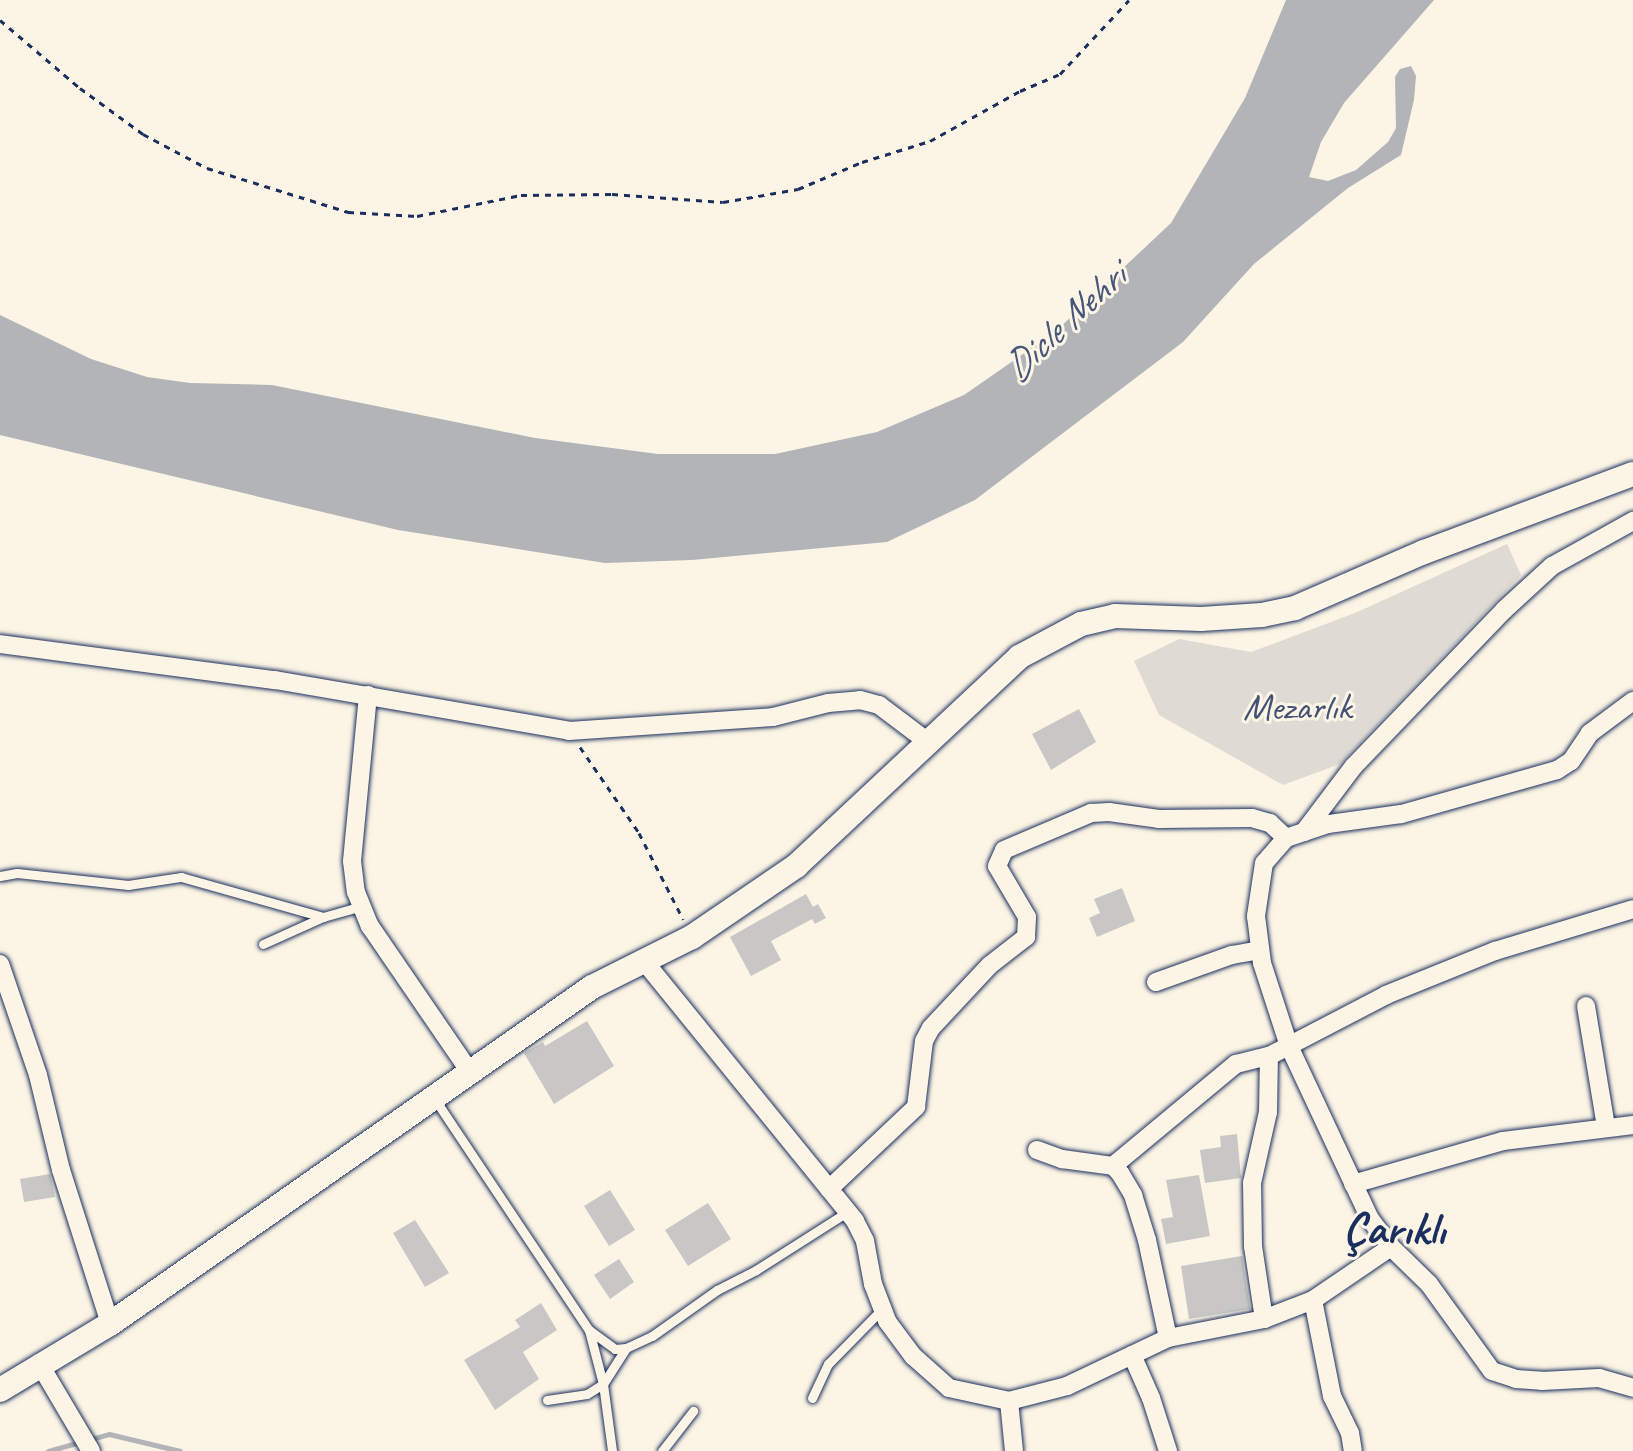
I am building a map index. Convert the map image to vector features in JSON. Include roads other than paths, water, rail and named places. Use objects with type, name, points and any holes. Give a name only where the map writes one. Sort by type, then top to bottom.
[{"type":"street","points":[[0,1390],[39,1363],[110,1324],[592,987],[692,937],[796,866],[1019,657],[1081,624],[1115,616],[1201,619],[1262,615],[1295,608],[1424,552],[1633,474]]},
{"type":"street","points":[[1304,832],[1354,766],[1504,610],[1552,566],[1633,521]]},
{"type":"street","points":[[0,644],[368,695],[569,731],[773,717],[828,703],[860,700],[879,705],[928,742]]},
{"type":"street","points":[[368,695],[352,861],[362,906],[370,926],[470,1072]]},
{"type":"street","points":[[1633,701],[1590,733],[1571,761],[1557,770],[1401,814],[1328,824],[1286,838],[1264,863],[1256,916],[1260,950],[1289,1046],[1370,1219],[1391,1247],[1429,1284],[1492,1371],[1516,1379],[1542,1381],[1599,1378],[1633,1388]]},
{"type":"street","points":[[829,1189],[916,1107],[924,1041],[931,1028],[990,965],[1026,937],[1027,917],[997,866],[1004,850],[1091,813],[1109,812],[1159,819],[1252,818],[1270,823],[1286,838]]},
{"type":"street","points":[[1037,1150],[1062,1159],[1113,1166],[1236,1064],[1269,1056],[1400,989],[1495,951],[1633,909]]},
{"type":"street","points":[[1156,982],[1232,955],[1260,950]]},
{"type":"street","points":[[644,961],[847,1212],[865,1241],[873,1284],[882,1309],[913,1356],[949,1388],[1009,1401],[1067,1386],[1168,1338],[1264,1319],[1313,1300],[1391,1247]]},
{"type":"street","points":[[0,964],[6,1007],[38,1075],[61,1170],[110,1324]]},
{"type":"street","points":[[1586,1006],[1606,1127]]},
{"type":"street","points":[[1264,1319],[1253,1246],[1252,1183],[1268,1112],[1269,1056]]},
{"type":"street","points":[[1353,1184],[1503,1141],[1633,1125]]},
{"type":"street","points":[[1113,1166],[1133,1195],[1147,1240],[1168,1338]]},
{"type":"street","points":[[1313,1300],[1332,1396],[1350,1433],[1353,1451]]},
{"type":"street","points":[[1132,1355],[1151,1398],[1168,1451]]},
{"type":"street","points":[[39,1363],[91,1451]]},
{"type":"street","points":[[1009,1401],[1014,1451]]},
{"type":"lane","points":[[0,876],[17,873],[128,885],[181,877],[323,917]]},
{"type":"lane","points":[[263,944],[323,917],[362,906]]},
{"type":"lane","points":[[434,1098],[589,1330],[603,1384],[612,1451]]},
{"type":"lane","points":[[589,1330],[615,1349],[626,1348],[652,1336],[717,1290],[756,1270],[847,1212]]},
{"type":"lane","points":[[812,1398],[828,1364],[882,1309]]},
{"type":"lane","points":[[547,1400],[587,1394],[603,1384],[626,1348]]},
{"type":"lane","points":[[662,1451],[693,1411]]},
{"type":"waterway","points":[[48,1451],[109,1434],[180,1451]]},
{"type":"district","name":"Çarıklı","points":[[1394,1229]]},
{"type":"water label","name":"Dicle Nehri","points":[[1064,322]]},
{"type":"park label","name":"Mezarlık","points":[[1297,707]]}]
